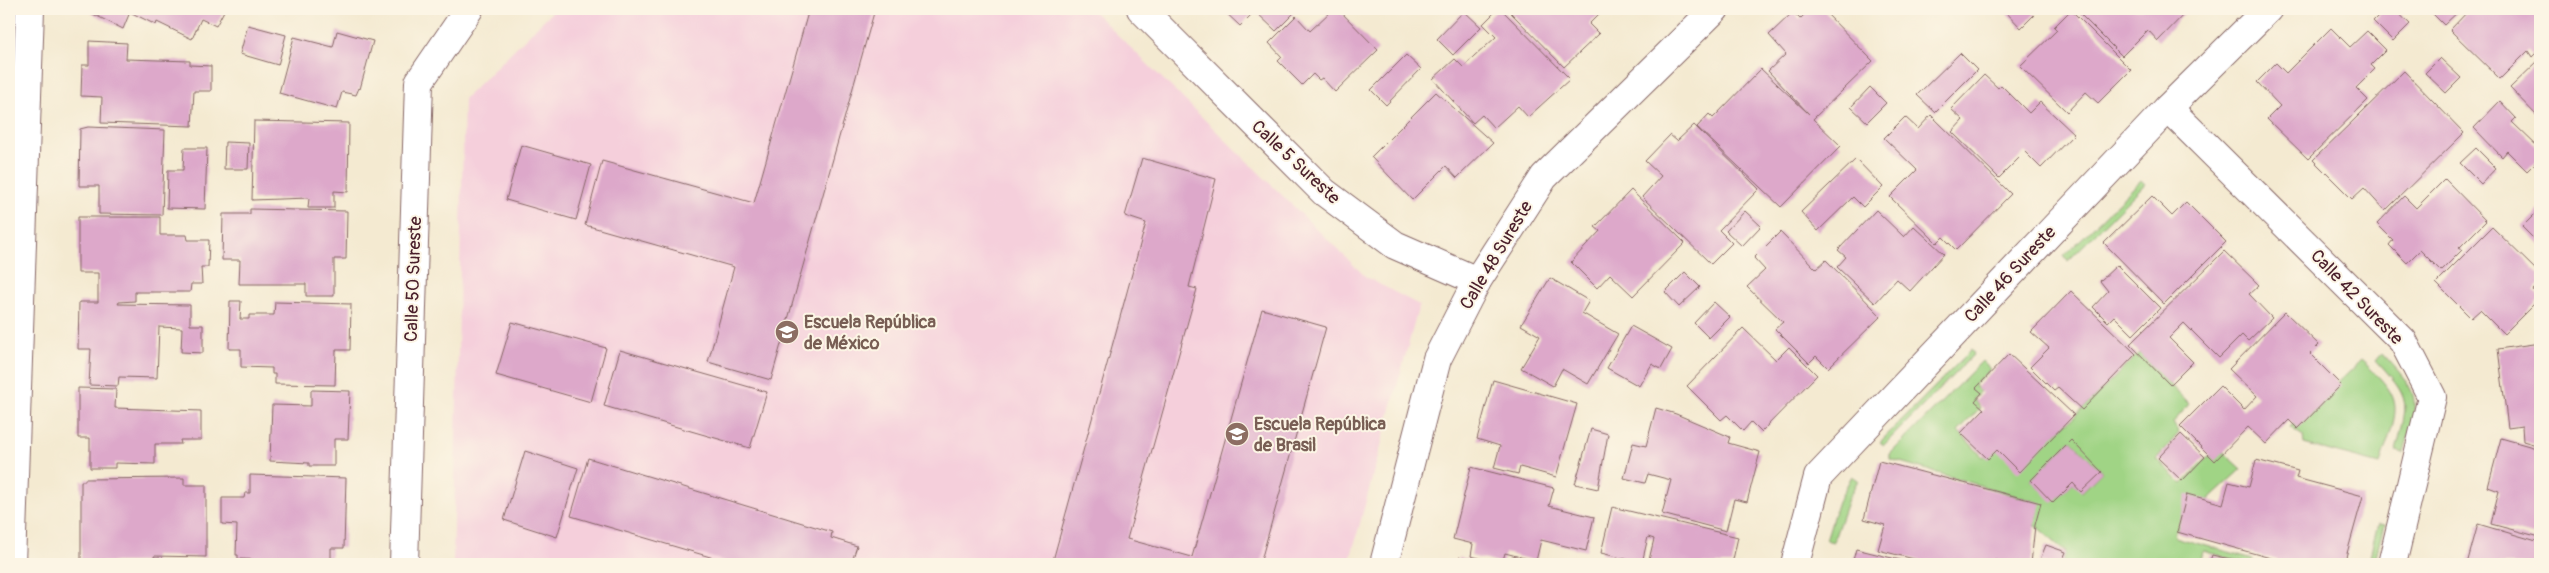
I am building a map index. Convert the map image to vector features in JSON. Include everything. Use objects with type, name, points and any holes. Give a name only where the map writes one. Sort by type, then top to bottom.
[{"type":"street","points":[[11,564],[30,9]]},
{"type":"street","name":"Calle 50 Sureste","points":[[404,564],[419,82],[469,9]]},
{"type":"street","name":"Calle 5 Sureste","points":[[1141,9],[1324,192],[1395,245],[1477,281]]},
{"type":"street","name":"Calle 46 Sureste","points":[[1795,564],[1818,477],[2168,108],[2268,9]]},
{"type":"street","name":"Calle 48 Sureste","points":[[1384,564],[1437,359],[1477,281],[1544,177],[1711,10]]},
{"type":"street","name":"Calle 42 Sureste","points":[[2168,108],[2403,341],[2432,397],[2392,564]]},
{"type":"shaded area","name":"Escuela República de México","points":[[555,9],[1091,9],[1366,277],[1419,305],[1349,564],[453,564],[464,99]]},
{"type":"green space","points":[[2141,180],[2145,184],[2068,261],[2064,256]]},
{"type":"green space","points":[[1971,350],[1974,354],[1884,445],[1880,442]]},
{"type":"green space","points":[[2139,353],[2189,404],[2173,423],[2179,433],[2156,459],[2182,484],[2218,447],[2242,469],[2174,532],[2175,537],[2253,559],[2251,564],[2204,551],[2201,564],[2187,561],[2180,564],[2061,564],[2066,552],[2035,525],[2040,503],[1890,459],[1890,454],[1982,361],[1990,369],[1974,386],[1980,391],[1973,399],[1980,408],[1958,431],[1983,457],[1995,447],[2018,467],[2082,410]],"holes":[[[2071,440],[2102,472],[2082,492],[2073,483],[2053,502],[2031,480]]]},
{"type":"green space","points":[[2382,353],[2404,379],[2414,398],[2413,420],[2404,453],[2396,451],[2405,410],[2404,401],[2402,393],[2396,384],[2376,360]]},
{"type":"green space","points":[[2361,360],[2386,386],[2395,406],[2391,430],[2380,464],[2304,444],[2303,436],[2290,427]]},
{"type":"green space","points":[[1852,476],[1858,480],[1848,499],[1833,542],[1826,540],[1837,504]]},
{"type":"green space","points":[[2378,524],[2384,525],[2374,564],[2368,564]]},
{"type":"building","points":[[93,9],[225,9],[216,26],[201,19],[192,39],[157,22],[156,25],[130,12],[123,29],[91,13]]},
{"type":"building","points":[[809,9],[875,9],[771,380],[708,362],[734,267],[585,225],[602,161],[754,203]]},
{"type":"building","points":[[1222,9],[1298,9],[1276,31],[1255,11],[1240,26]]},
{"type":"building","points":[[1333,9],[1338,9],[1378,50],[1335,92],[1322,78],[1319,80],[1313,74],[1302,85],[1278,61],[1282,57],[1269,43],[1296,16],[1310,31]]},
{"type":"building","points":[[1498,9],[1501,9],[1570,79],[1528,117],[1518,106],[1494,128],[1482,115],[1473,123],[1433,79],[1455,59],[1463,67],[1496,37],[1483,24]]},
{"type":"building","points":[[1516,9],[1604,9],[1589,24],[1599,34],[1564,67],[1511,13]]},
{"type":"building","points":[[1810,9],[1822,9],[1873,61],[1813,119],[1841,146],[1781,207],[1697,127],[1709,114],[1713,118],[1761,69],[1809,114],[1768,71],[1786,54],[1769,35],[1793,12],[1800,19]]},
{"type":"building","points":[[2005,9],[2040,9],[2021,28]]},
{"type":"building","points":[[2079,9],[2189,9],[2158,41],[2148,30],[2122,56],[2077,11]]},
{"type":"building","points":[[2385,9],[2394,9],[2410,24],[2393,41],[2373,21]]},
{"type":"building","points":[[2428,9],[2461,9],[2444,25]]},
{"type":"building","points":[[2470,9],[2540,9],[2540,49],[2532,57],[2528,51],[2500,79],[2450,30]]},
{"type":"building","points":[[2071,10],[2131,70],[2098,103],[2086,92],[2067,112],[2020,66],[2057,30],[2054,27]]},
{"type":"building","points":[[1464,11],[1481,27],[1453,55],[1437,39]]},
{"type":"building","points":[[248,25],[286,35],[278,65],[240,54]]},
{"type":"building","points":[[2331,28],[2350,47],[2367,31],[2386,50],[2371,65],[2375,69],[2356,88],[2368,100],[2308,159],[2267,119],[2280,106],[2257,82],[2276,63],[2286,73]]},
{"type":"building","points":[[337,31],[373,41],[360,89],[356,95],[342,92],[337,109],[279,93],[294,37],[333,47]]},
{"type":"building","points":[[89,41],[127,43],[126,59],[190,61],[190,65],[211,66],[211,91],[194,91],[192,126],[101,123],[102,97],[81,96],[82,65],[89,65]]},
{"type":"building","points":[[1960,53],[1977,70],[1935,112],[1917,95]]},
{"type":"building","points":[[1406,55],[1421,69],[1386,105],[1371,90]]},
{"type":"building","points":[[2440,58],[2461,78],[2446,93],[2425,73]]},
{"type":"building","points":[[2540,59],[2540,119],[2510,88]]},
{"type":"building","points":[[2404,71],[2464,133],[2385,211],[2364,188],[2352,199],[2313,160]]},
{"type":"building","points":[[1984,75],[1998,88],[2001,85],[2029,113],[2040,102],[2074,134],[2041,168],[2025,152],[1999,178],[1952,132],[1963,120],[1951,109]]},
{"type":"building","points":[[1870,87],[1886,103],[1867,122],[1851,107]]},
{"type":"building","points":[[1436,92],[1493,143],[1457,178],[1446,166],[1412,200],[1371,157]]},
{"type":"building","points":[[2500,101],[2516,118],[2512,122],[2540,149],[2540,158],[2527,171],[2507,151],[2502,157],[2474,128]]},
{"type":"building","points":[[1931,115],[2011,194],[1956,250],[1943,237],[1937,243],[1890,197],[1917,170],[1884,138],[1905,117],[1918,129]]},
{"type":"building","points":[[254,121],[349,123],[348,192],[334,191],[334,208],[308,208],[309,198],[252,200]]},
{"type":"building","points":[[1694,125],[1759,189],[1719,230],[1732,243],[1711,264],[1642,197],[1661,176],[1645,161],[1670,135],[1677,141]]},
{"type":"building","points":[[88,127],[165,130],[162,215],[99,214],[99,186],[79,186],[80,129]]},
{"type":"building","points":[[225,142],[249,143],[248,169],[224,169]]},
{"type":"building","points":[[521,145],[591,165],[576,220],[506,200]]},
{"type":"building","points":[[184,148],[207,148],[205,209],[167,208],[168,170],[183,170]]},
{"type":"building","points":[[2476,148],[2496,168],[2481,184],[2460,163]]},
{"type":"building","points":[[1142,158],[1216,179],[1189,287],[1197,289],[1127,539],[1192,557],[1262,309],[1326,327],[1260,564],[1052,564],[1146,223],[1125,216]]},
{"type":"building","points":[[1856,159],[1883,187],[1863,207],[1853,197],[1818,231],[1801,212]]},
{"type":"building","points":[[2445,179],[2486,221],[2459,248],[2462,250],[2441,271],[2420,250],[2407,263],[2389,245],[2393,240],[2377,224],[2404,196],[2416,208]]},
{"type":"building","points":[[1631,190],[1685,243],[1633,296],[1610,274],[1597,288],[1571,262],[1600,231],[1595,227]]},
{"type":"building","points":[[2152,196],[2172,216],[2186,202],[2226,242],[2164,304],[2104,243]]},
{"type":"building","points":[[250,209],[347,211],[346,259],[334,259],[334,296],[306,296],[306,284],[239,284],[240,260],[222,260],[223,214],[250,214]]},
{"type":"building","points":[[1876,210],[1904,237],[1914,226],[1944,254],[1910,291],[1897,279],[1875,303],[1837,267],[1846,257],[1838,250]]},
{"type":"building","points":[[2539,210],[2540,212],[2540,245],[2522,227]]},
{"type":"building","points":[[1745,211],[1761,226],[1742,246],[1726,231]]},
{"type":"building","points":[[78,217],[160,217],[160,235],[187,235],[188,240],[209,240],[208,267],[201,267],[202,284],[191,284],[190,292],[135,292],[135,301],[119,302],[118,304],[190,305],[190,325],[203,325],[203,353],[181,352],[182,328],[159,327],[157,378],[119,377],[118,386],[89,385],[91,349],[78,349],[79,302],[98,302],[98,273],[78,273]]},
{"type":"building","points":[[2492,227],[2540,274],[2540,284],[2533,290],[2540,298],[2504,334],[2480,310],[2471,318],[2436,283]]},
{"type":"building","points":[[1780,232],[1816,269],[1826,260],[1881,316],[1828,368],[1816,356],[1809,363],[1775,329],[1783,322],[1747,287],[1765,270],[1754,258]]},
{"type":"building","points":[[2224,251],[2259,285],[2249,294],[2272,318],[2248,341],[2242,335],[2219,358],[2184,323],[2169,338],[2193,362],[2170,385],[2130,344]]},
{"type":"building","points":[[2117,265],[2160,308],[2133,335],[2114,316],[2108,322],[2093,307],[2108,291],[2100,281]]},
{"type":"building","points":[[1685,272],[1700,287],[1679,307],[1665,292]]},
{"type":"building","points":[[1550,278],[1589,301],[1582,313],[1618,334],[1588,384],[1562,369],[1553,386],[1521,368],[1540,336],[1521,325]]},
{"type":"building","points":[[2071,291],[2136,354],[2082,410],[2058,388],[2054,391],[2030,367],[2049,348],[2031,332]]},
{"type":"building","points":[[230,301],[241,301],[240,319],[249,319],[249,315],[274,315],[275,302],[351,304],[350,350],[336,350],[335,385],[275,384],[275,374],[272,374],[272,368],[241,367],[241,349],[229,349]]},
{"type":"building","points":[[1714,302],[1730,317],[1709,338],[1694,323]]},
{"type":"building","points":[[2285,312],[2319,345],[2310,354],[2341,385],[2298,429],[2289,420],[2266,444],[2248,427],[2215,461],[2180,426],[2220,386],[2244,410],[2257,396],[2229,369]]},
{"type":"building","points":[[512,322],[606,348],[591,402],[496,375]]},
{"type":"building","points":[[1631,326],[1672,349],[1661,369],[1652,364],[1639,386],[1607,368]]},
{"type":"building","points":[[1743,328],[1776,360],[1789,347],[1817,375],[1761,432],[1751,422],[1743,431],[1727,415],[1721,420],[1687,386]]},
{"type":"building","points":[[2540,343],[2540,443],[2533,444],[2523,441],[2522,426],[2508,428],[2498,349]]},
{"type":"building","points":[[620,350],[767,392],[750,448],[604,406]]},
{"type":"building","points":[[2009,354],[2074,415],[2019,472],[1997,450],[1988,459],[1961,433],[1984,409],[1975,401],[1982,393],[1976,388]]},
{"type":"building","points":[[1493,380],[1577,404],[1556,477],[1520,467],[1518,474],[1494,468],[1500,446],[1477,439]]},
{"type":"building","points":[[78,388],[116,389],[115,408],[201,411],[201,440],[180,440],[181,444],[155,444],[155,464],[115,463],[115,468],[90,468],[90,438],[78,438]]},
{"type":"building","points":[[311,390],[350,391],[348,439],[334,439],[334,466],[309,466],[309,463],[270,461],[272,405],[311,406]]},
{"type":"building","points":[[1656,408],[1676,414],[1730,437],[1728,443],[1760,452],[1747,502],[1734,499],[1726,531],[1662,514],[1671,480],[1648,474],[1645,483],[1624,478],[1633,443],[1646,446]]},
{"type":"building","points":[[1591,429],[1608,434],[1598,489],[1575,484]]},
{"type":"building","points":[[2181,434],[2205,457],[2182,481],[2158,458]]},
{"type":"building","points":[[2501,438],[2540,449],[2540,537],[2491,524],[2499,491],[2488,487]]},
{"type":"building","points":[[2071,440],[2102,472],[2081,492],[2073,483],[2053,503],[2031,480]]},
{"type":"building","points":[[525,451],[578,468],[557,537],[504,520]]},
{"type":"building","points":[[588,458],[832,532],[831,538],[857,546],[851,564],[734,564],[571,516]]},
{"type":"building","points":[[2256,460],[2298,471],[2296,478],[2363,496],[2344,564],[2292,564],[2177,532],[2187,494],[2223,504],[2229,482],[2249,487]]},
{"type":"building","points":[[1879,461],[2041,503],[2035,525],[2031,564],[2010,564],[1995,560],[1994,564],[1934,564],[1878,550],[1885,525],[1864,519]]},
{"type":"building","points":[[1471,467],[1554,488],[1549,506],[1594,517],[1586,551],[1541,540],[1536,561],[1505,553],[1502,564],[1471,556],[1473,544],[1453,539]]},
{"type":"building","points":[[250,475],[346,478],[344,548],[331,548],[331,562],[238,559],[238,555],[236,555],[237,525],[222,524],[222,498],[244,498],[245,493],[250,493]]},
{"type":"building","points":[[184,478],[184,485],[206,485],[206,557],[154,556],[155,562],[81,562],[81,481],[85,481],[85,479]]},
{"type":"building","points":[[1612,507],[1738,537],[1732,564],[1648,564],[1654,539],[1648,537],[1642,563],[1601,553]]},
{"type":"building","points":[[2478,524],[2540,542],[2540,564],[2467,564]]},
{"type":"building","points":[[2046,545],[2066,552],[2061,564],[2039,562]]},
{"type":"building","points":[[1856,549],[1916,564],[1852,564]]},
{"type":"building","points":[[2212,555],[2247,563],[2247,564],[2209,564]]},
{"type":"building","points":[[1459,557],[1483,564],[1457,564]]},
{"type":"building","points":[[223,561],[263,563],[263,564],[223,564]]},
{"type":"place","name":"Escuela República de México","points":[[787,332]]},
{"type":"place","name":"Escuela República de Brasil","points":[[1237,434]]}]
